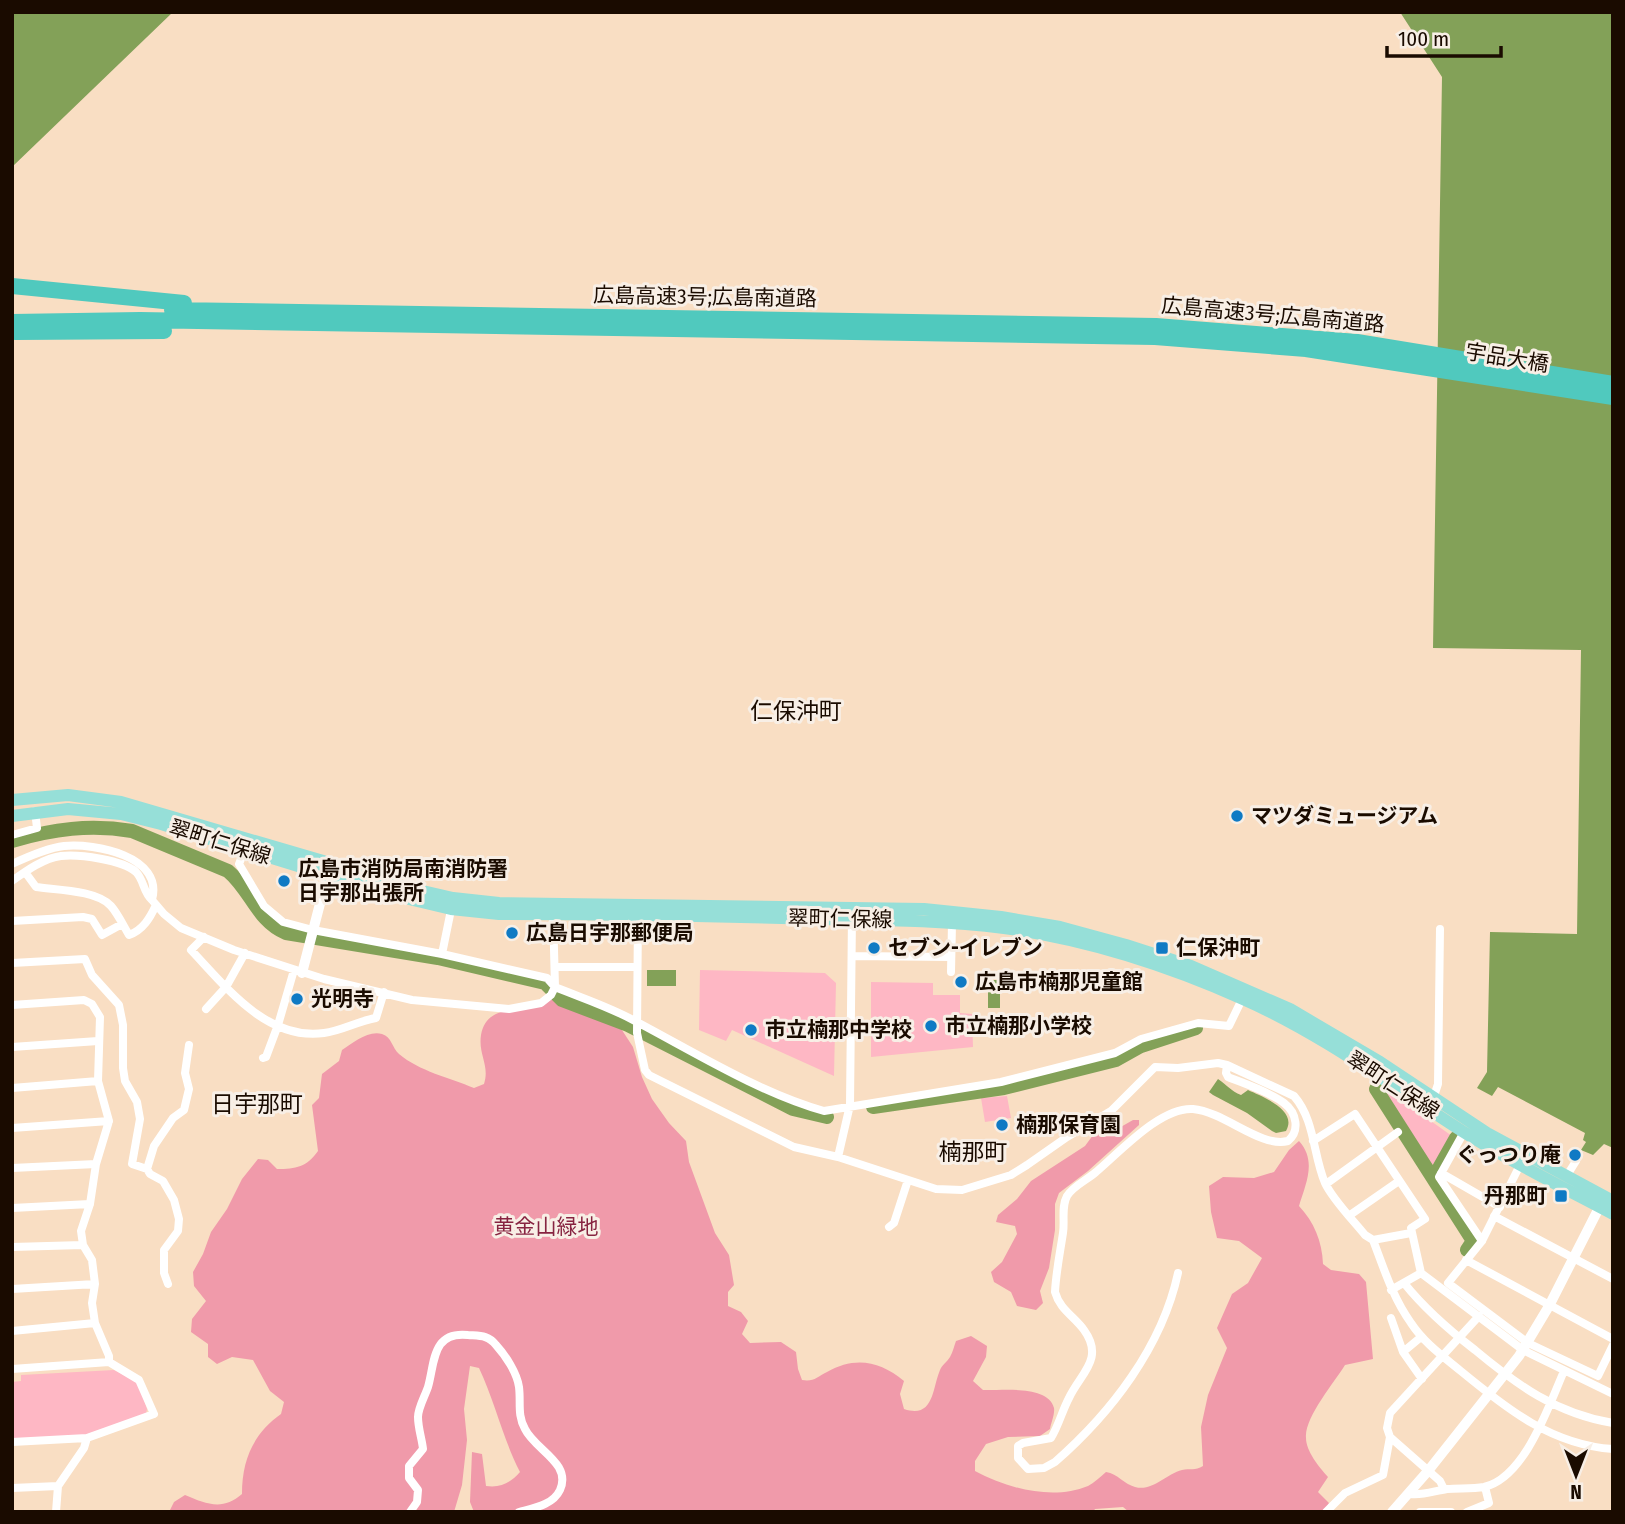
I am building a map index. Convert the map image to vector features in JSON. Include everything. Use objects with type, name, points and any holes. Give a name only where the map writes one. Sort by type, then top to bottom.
[{"type":"highway","points":[[12,286],[167,302],[322,307],[386,313]]},
{"type":"highway","name":"広島高速3号;広島南道路","points":[[12,312],[163,310],[1156,326],[1306,337],[1395,354]]},
{"type":"highway","name":"広島高速3号;広島南道路","points":[[12,322],[140,320],[1156,337],[1395,354]]},
{"type":"highway","points":[[12,335],[154,331],[289,323]]},
{"type":"highway","name":"宇品大橋","points":[[1395,354],[1613,384]]},
{"type":"highway","name":"宇品大橋","points":[[1395,354],[1613,397]]},
{"type":"main road","name":"翠町仁保線","points":[[12,800],[68,795],[121,802],[329,868],[392,895],[499,914],[553,908],[852,914],[1005,928],[1115,948]]},
{"type":"main road","name":"翠町仁保線","points":[[12,816],[35,811],[68,809],[121,814],[244,849],[329,868]]},
{"type":"main road","name":"翠町仁保線","points":[[852,914],[924,909],[1001,917],[1060,927],[1159,967],[1245,994],[1330,1044],[1388,1074],[1430,1103],[1464,1132],[1520,1165],[1606,1202]]},
{"type":"main road","name":"翠町仁保線","points":[[1430,1103],[1566,1177],[1606,1202],[1613,1214]]},
{"type":"street","points":[[12,835],[37,828],[35,811]]},
{"type":"street","points":[[12,864],[63,846],[122,853],[142,865],[152,880],[154,903],[150,918],[129,935],[110,904],[101,898],[36,887],[25,872]]},
{"type":"street","points":[[244,849],[239,864],[264,906],[283,922],[312,934],[442,954],[547,978],[554,990],[681,1046],[797,1103],[824,1111],[1001,1082],[1115,1053],[1141,1039],[1198,1023],[1229,1026],[1245,994]]},
{"type":"street","points":[[12,881],[25,872],[61,856],[119,862],[135,871],[146,895],[181,928],[245,953],[298,971],[412,1000],[509,1009],[541,1003],[554,990],[553,908]]},
{"type":"street","points":[[263,1058],[266,1057],[312,934],[329,868]]},
{"type":"street","points":[[442,954],[452,904]]},
{"type":"street","points":[[637,909],[637,1027],[645,1070],[649,1075],[794,1147],[838,1157],[936,1189],[962,1190],[1011,1175],[1111,1111],[1155,1067],[1178,1068],[1218,1063],[1294,1096],[1300,1103],[1326,1184],[1365,1236],[1373,1240],[1411,1233]]},
{"type":"street","points":[[838,1157],[850,1105],[852,914]]},
{"type":"street","points":[[12,921],[83,917],[92,919],[102,935],[122,924]]},
{"type":"street","points":[[951,923],[951,972]]},
{"type":"street","points":[[1430,1103],[1438,1084],[1440,929]]},
{"type":"street","points":[[204,937],[191,950],[257,1015],[278,1025],[315,1034],[328,1033],[360,1020],[376,1018],[383,992]]},
{"type":"street","points":[[206,1009],[226,987],[245,953]]},
{"type":"street","points":[[852,956],[951,957]]},
{"type":"street","points":[[12,963],[85,959],[92,975],[119,1005],[123,1025],[125,1081],[137,1102],[140,1119],[132,1164],[147,1169],[150,1174],[163,1181],[179,1219],[178,1231],[164,1250],[164,1273],[168,1284]]},
{"type":"street","points":[[555,967],[637,967]]},
{"type":"street","points":[[12,1005],[84,1000],[92,1004],[100,1017],[98,1081],[109,1121],[81,1231],[83,1245],[92,1260],[95,1323],[109,1362]]},
{"type":"street","points":[[12,1047],[98,1041]]},
{"type":"street","points":[[147,1169],[154,1146],[173,1118],[184,1110],[190,1089],[185,1073],[189,1045]]},
{"type":"street","points":[[1178,1273],[1172,1300],[1155,1340],[1117,1396],[1055,1462],[1044,1468],[1028,1469],[1018,1458],[1018,1446],[1051,1438],[1072,1390],[1089,1367],[1092,1355],[1087,1334],[1057,1302],[1055,1292],[1064,1208],[1071,1191],[1133,1138],[1174,1111],[1193,1109],[1216,1115],[1272,1142],[1288,1142],[1294,1136],[1297,1126],[1291,1110],[1284,1102],[1228,1077],[1227,1065]]},
{"type":"street","points":[[12,1088],[98,1081]]},
{"type":"street","points":[[1313,1141],[1355,1114],[1425,1219],[1411,1228],[1421,1273],[1479,1316],[1564,1371],[1613,1394]]},
{"type":"street","points":[[12,1128],[109,1121]]},
{"type":"street","points":[[1326,1184],[1398,1132]]},
{"type":"street","points":[[1464,1132],[1438,1177],[1482,1241]]},
{"type":"street","points":[[1566,1177],[1576,1161]]},
{"type":"street","points":[[12,1168],[96,1164]]},
{"type":"street","points":[[1520,1165],[1482,1241],[1448,1283],[1526,1346],[1598,1376],[1613,1345]]},
{"type":"street","points":[[1441,1173],[1500,1207]]},
{"type":"street","points":[[889,1227],[894,1223],[908,1180]]},
{"type":"street","points":[[1350,1215],[1399,1181]]},
{"type":"street","points":[[1392,1512],[1429,1471],[1526,1346],[1572,1258],[1606,1202]]},
{"type":"street","points":[[12,1209],[90,1204]]},
{"type":"street","points":[[1494,1216],[1613,1279]]},
{"type":"street","points":[[1373,1240],[1391,1290],[1421,1337],[1490,1395],[1538,1428],[1565,1440],[1613,1449]]},
{"type":"street","points":[[12,1247],[83,1245]]},
{"type":"street","points":[[1466,1260],[1613,1339]]},
{"type":"street","points":[[1391,1290],[1421,1273]]},
{"type":"street","points":[[1404,1283],[1419,1301],[1459,1338],[1505,1375],[1550,1404],[1574,1415],[1613,1423]]},
{"type":"street","points":[[12,1289],[95,1284]]},
{"type":"street","points":[[1326,1512],[1345,1493],[1383,1475],[1390,1437],[1387,1428],[1390,1413],[1479,1316]]},
{"type":"street","points":[[1391,1318],[1403,1352],[1422,1379]]},
{"type":"street","points":[[12,1331],[95,1323]]},
{"type":"street","points":[[411,1512],[417,1502],[418,1490],[409,1478],[408,1466],[423,1449],[418,1416],[436,1349],[446,1338],[462,1334],[488,1337],[497,1346],[516,1376],[519,1415],[526,1432],[561,1470],[563,1483],[557,1495],[540,1507],[519,1512]]},
{"type":"street","points":[[1403,1352],[1421,1337]]},
{"type":"street","points":[[12,1369],[109,1362],[139,1380],[154,1415],[87,1438],[12,1442]]},
{"type":"street","points":[[1410,1494],[1485,1487],[1514,1469],[1538,1428],[1564,1371]]},
{"type":"street","points":[[1390,1437],[1440,1480],[1444,1489]]},
{"type":"street","points":[[56,1512],[58,1486],[84,1448],[87,1438]]},
{"type":"street","points":[[12,1488],[58,1486]]},
{"type":"street","points":[[1467,1512],[1489,1503],[1485,1487]]},
{"type":"street","points":[[1420,1512],[1451,1512]]},
{"type":"shaded area","points":[[12,12],[173,12],[12,167]]},
{"type":"shaded area","points":[[1400,12],[1613,12],[1613,1148],[1604,1144],[1593,1155],[1581,1150],[1586,1142],[1583,1140],[1585,1133],[1498,1087],[1492,1096],[1477,1088],[1487,1072],[1490,932],[1577,934],[1581,650],[1433,648],[1442,77]]},
{"type":"shaded area","points":[[647,970],[676,970],[676,986],[647,986]]},
{"type":"shaded area","points":[[700,970],[825,973],[836,983],[834,1076],[732,1030],[726,1041],[699,1030]]},
{"type":"shaded area","points":[[988,980],[1000,980],[1000,1008],[988,1008]]},
{"type":"shaded area","points":[[871,982],[933,983],[933,995],[960,995],[960,1013],[972,1014],[973,1047],[871,1057]]},
{"type":"shaded area","points":[[1218,1079],[1241,1095],[1248,1090],[1277,1105],[1287,1117],[1286,1131],[1272,1131],[1247,1113],[1209,1092]]},
{"type":"shaded area","points":[[1380,1085],[1452,1136],[1436,1167],[1432,1168]]},
{"type":"shaded area","points":[[1007,1096],[1011,1118],[985,1122],[981,1098]]},
{"type":"shaded area","points":[[114,1370],[138,1382],[147,1409],[146,1414],[85,1435],[12,1439],[12,1382],[21,1381],[21,1375]]},
{"type":"green space","name":"黄金山緑地","points":[[555,997],[595,1013],[620,1027],[633,1047],[652,1099],[686,1141],[689,1162],[715,1233],[729,1255],[734,1285],[728,1292],[728,1306],[741,1312],[748,1321],[742,1334],[750,1343],[781,1342],[796,1352],[802,1380],[813,1380],[847,1364],[867,1363],[886,1369],[904,1381],[900,1394],[904,1409],[914,1411],[921,1410],[930,1400],[940,1370],[950,1357],[956,1341],[971,1336],[987,1346],[986,1357],[973,1381],[983,1390],[1033,1392],[1050,1400],[1054,1408],[1050,1429],[1040,1436],[1008,1437],[986,1444],[975,1461],[975,1471],[1001,1483],[1030,1490],[1074,1490],[1090,1485],[1106,1472],[1131,1486],[1141,1488],[1153,1485],[1176,1472],[1203,1466],[1201,1427],[1208,1395],[1227,1348],[1217,1328],[1232,1294],[1248,1283],[1262,1258],[1239,1241],[1217,1238],[1209,1186],[1223,1177],[1254,1178],[1274,1172],[1289,1150],[1299,1141],[1308,1156],[1309,1164],[1299,1206],[1316,1232],[1323,1264],[1331,1270],[1359,1274],[1366,1282],[1373,1359],[1345,1365],[1315,1411],[1307,1430],[1308,1448],[1328,1477],[1318,1492],[1329,1503],[1324,1512],[1129,1512],[1123,1507],[1095,1509],[1093,1512],[474,1512],[470,1502],[472,1452],[482,1454],[486,1486],[505,1484],[520,1472],[479,1368],[470,1366],[464,1409],[467,1440],[462,1485],[454,1512],[169,1512],[174,1502],[185,1495],[207,1503],[221,1504],[228,1503],[242,1494],[244,1470],[251,1449],[263,1430],[281,1414],[284,1402],[270,1391],[253,1360],[232,1357],[217,1364],[208,1357],[208,1344],[191,1332],[192,1319],[206,1301],[194,1286],[193,1272],[211,1232],[227,1209],[242,1179],[258,1159],[268,1160],[277,1169],[295,1168],[310,1161],[318,1151],[312,1105],[319,1098],[322,1074],[339,1061],[342,1050],[366,1035],[382,1034],[407,1060],[425,1070],[474,1088],[484,1084],[486,1071],[481,1035],[489,1019],[504,1011],[540,1005]]},
{"type":"green space","points":[[1133,1120],[1139,1120],[1139,1125],[1059,1193],[1055,1204],[1055,1230],[1049,1268],[1040,1291],[1043,1303],[1036,1310],[1017,1306],[1011,1292],[994,1282],[991,1272],[1002,1262],[1017,1234],[1015,1226],[996,1222],[998,1215],[1017,1199],[1031,1181],[1085,1146],[1096,1131],[1119,1128]]},
{"type":"waterway","points":[[12,841],[72,829],[132,831],[228,871],[268,921],[286,933],[438,958],[545,983],[562,1000],[628,1025],[793,1109],[827,1117]]},
{"type":"waterway","points":[[873,1107],[1004,1088],[1116,1060],[1141,1046],[1196,1028]]},
{"type":"waterway","points":[[1376,1089],[1473,1241],[1467,1250]]},
{"type":"waterway","points":[[1432,1176],[1456,1138]]},
{"type":"place","name":"マツダミュージアム","points":[[1237,816]]},
{"type":"place","name":"広島市消防局南消防署 日宇那出張所","points":[[284,881]]},
{"type":"place","name":"広島日宇那郵便局","points":[[512,933]]},
{"type":"place","name":"セブン-イレブン","points":[[874,948]]},
{"type":"place","name":"仁保沖町","points":[[1162,948]]},
{"type":"place","name":"広島市楠那児童館","points":[[961,982]]},
{"type":"place","name":"光明寺","points":[[297,999]]},
{"type":"place","name":"市立楠那小学校","points":[[931,1026]]},
{"type":"place","name":"市立楠那中学校","points":[[751,1030]]},
{"type":"place","name":"楠那保育園","points":[[1002,1125]]},
{"type":"place","name":"ぐっつり庵","points":[[1575,1155]]},
{"type":"place","name":"丹那町","points":[[1561,1196]]},
{"type":"district","name":"仁保沖町","points":[[796,711]]},
{"type":"district","name":"日宇那町","points":[[257,1104]]},
{"type":"district","name":"楠那町","points":[[973,1152]]}]
